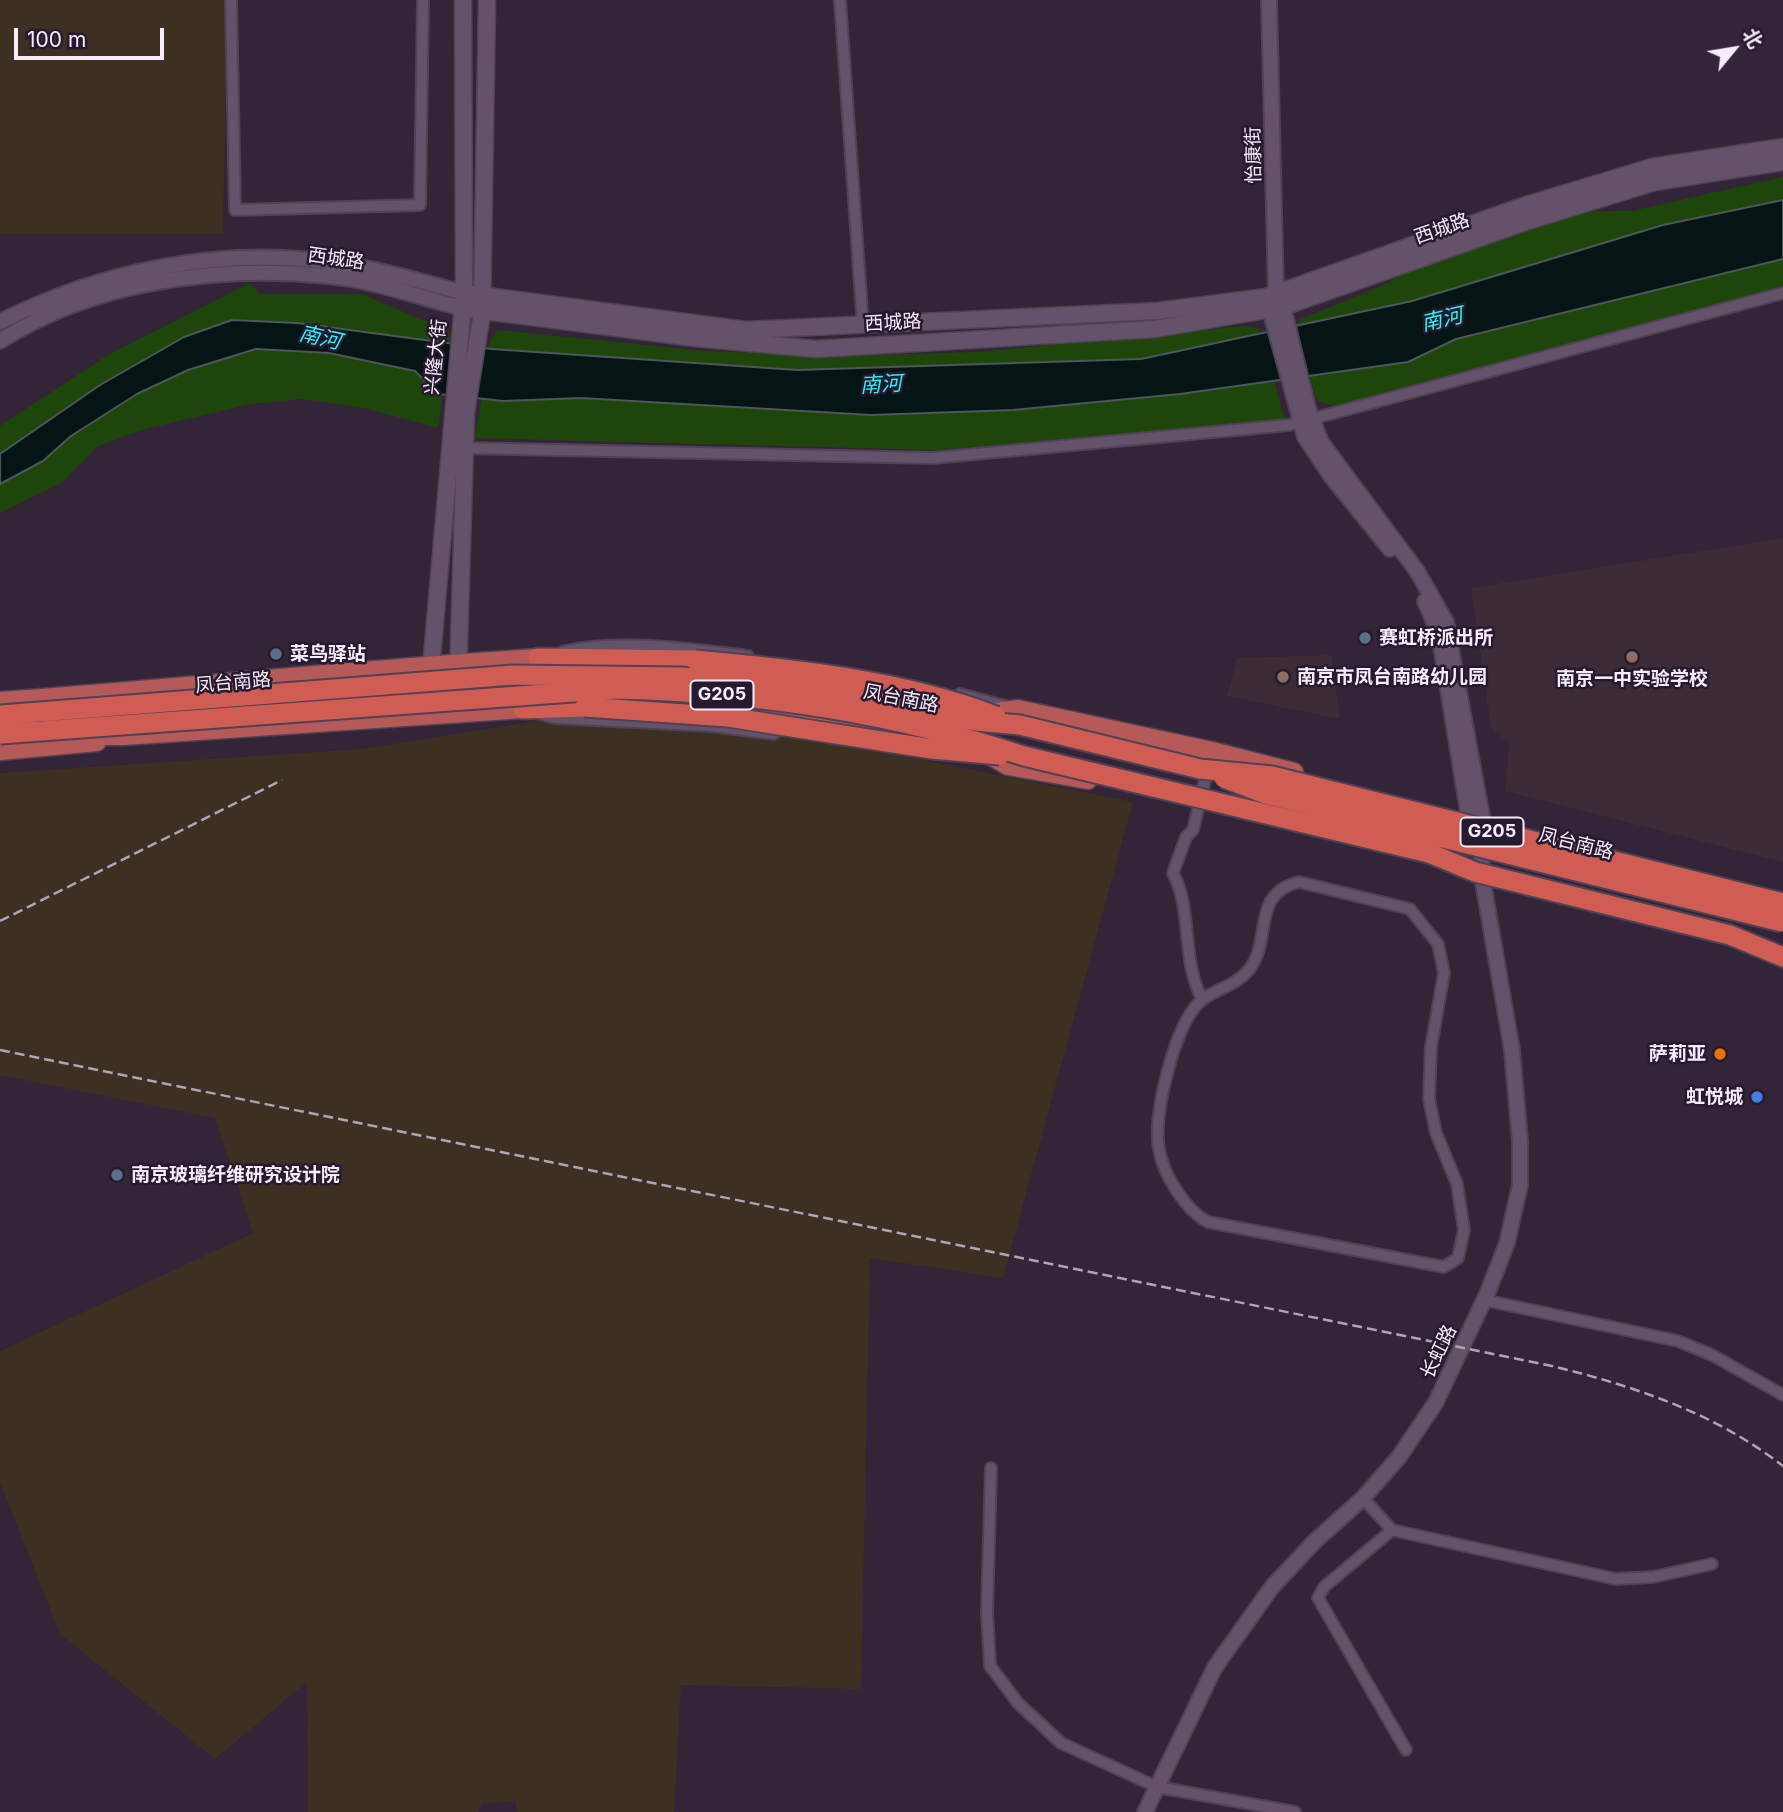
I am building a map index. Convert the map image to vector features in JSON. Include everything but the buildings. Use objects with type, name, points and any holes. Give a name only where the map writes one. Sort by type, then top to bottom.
[{"type":"highway","points":[[538,658],[695,660],[817,675],[948,698],[1019,717]]},
{"type":"highway","name":"凤台南路","points":[[0,715],[554,674],[682,677],[751,684],[821,692],[976,721],[1019,717],[1200,769],[1272,776],[1783,903]]},
{"type":"highway","name":"凤台南路","points":[[0,734],[588,691],[654,690],[751,698],[825,709],[971,739],[1016,761],[1429,853]]},
{"type":"highway","points":[[523,709],[585,707],[717,715],[1016,761]]},
{"type":"highway","points":[[1200,769],[1266,794],[1783,922]]},
{"type":"highway","points":[[1429,853],[1473,857],[1783,931]]},
{"type":"highway","points":[[1429,853],[1475,872],[1783,948]]},
{"type":"highway","points":[[1730,935],[1783,957]]},
{"type":"main road","name":"兴隆大街","points":[[463,0],[469,299]]},
{"type":"main road","name":"兴隆大街","points":[[427,717],[459,410],[460,338],[469,299],[487,0]]},
{"type":"main road","name":"西城路","points":[[469,299],[746,330],[1276,308],[1523,206],[1652,167],[1783,146]]},
{"type":"main road","name":"西城路","points":[[469,299],[482,313],[816,349],[1155,330],[1276,308],[1528,221],[1655,182],[1783,162]]},
{"type":"main road","name":"兴隆大街","points":[[454,714],[459,662],[465,448],[459,410],[482,313]]},
{"type":"main road","name":"凤台南路","points":[[0,701],[246,683],[459,662],[538,658],[565,664],[661,665],[763,672],[982,714],[1019,717],[1212,751],[1476,820],[1783,893]]},
{"type":"main road","name":"凤台南路","points":[[0,742],[427,717],[523,709],[547,701],[742,708],[820,717],[975,747],[1016,761],[1481,870],[1783,957]]},
{"type":"main road","name":"凤台南路","points":[[0,751],[83,744],[124,736]]},
{"type":"street","points":[[231,0],[235,210],[420,205],[423,0]]},
{"type":"street","points":[[840,0],[863,327]]},
{"type":"street","name":"怡康街","points":[[1269,0],[1276,308],[1307,421]]},
{"type":"street","name":"西城路","points":[[0,322],[79,288],[133,272],[192,262],[257,258],[328,262],[388,273],[469,299]]},
{"type":"street","name":"西城路","points":[[0,341],[84,301],[137,287],[194,277],[260,273],[330,276],[384,288],[469,299]]},
{"type":"street","points":[[384,288],[393,281],[388,273]]},
{"type":"street","points":[[465,448],[932,458],[1307,421],[1783,293]]},
{"type":"street","name":"长虹路","points":[[1145,1812],[1215,1667],[1272,1587],[1315,1541],[1363,1498],[1399,1457],[1436,1402],[1484,1300],[1515,1214],[1520,1185],[1520,1141],[1511,1050],[1481,870],[1446,622],[1417,571],[1307,421]]},
{"type":"street","points":[[1202,999],[1195,984],[1188,955],[1179,884],[1173,873],[1186,837],[1193,830],[1212,751]]},
{"type":"street","points":[[1310,883],[1410,909],[1426,925],[1438,944],[1444,973],[1431,1047],[1429,1099],[1436,1133],[1457,1184],[1464,1230],[1458,1258],[1444,1267],[1221,1225],[1196,1216],[1189,1209],[1159,1152],[1158,1138],[1174,1046],[1184,1024],[1202,999],[1246,974],[1258,951],[1266,909],[1274,894],[1286,885],[1310,883]]},
{"type":"street","points":[[1484,1300],[1678,1341],[1712,1355],[1783,1395]]},
{"type":"street","points":[[991,1468],[987,1611],[990,1666],[1018,1703],[1061,1743],[1157,1787],[1295,1812]]},
{"type":"street","points":[[1363,1498],[1392,1530],[1616,1579],[1653,1577],[1712,1564]]},
{"type":"street","points":[[1392,1530],[1324,1587],[1318,1598],[1406,1750]]},
{"type":"shaded area","points":[[0,0],[227,0],[223,234],[0,234]]},
{"type":"shaded area","name":"南京一中实验学校","points":[[1783,538],[1783,862],[1505,791],[1509,744],[1491,727],[1471,588]]},
{"type":"shaded area","name":"南京市凤台南路幼儿园","points":[[1331,655],[1340,719],[1227,696],[1237,658]]},
{"type":"shaded area","points":[[555,718],[712,726],[814,738],[1133,802],[1003,1278],[870,1258],[861,1689],[681,1685],[674,1812],[517,1812],[515,1801],[482,1804],[478,1812],[308,1812],[307,1682],[215,1759],[60,1634],[0,1482],[0,1351],[253,1233],[215,1118],[0,1075],[0,773],[361,749]]},
{"type":"green space","points":[[1783,177],[1783,286],[1338,407],[1317,401],[1294,326],[1301,319],[1388,283],[1490,212],[1632,211]]},
{"type":"green space","points":[[250,283],[260,294],[362,294],[450,332],[438,428],[364,408],[302,399],[251,404],[145,429],[98,446],[61,483],[0,513],[0,426],[108,355]]},
{"type":"green space","points":[[1245,326],[1259,328],[1285,420],[937,450],[475,438],[491,339],[498,330],[706,351],[841,356],[978,352]]},
{"type":"water","name":"南河","points":[[1783,200],[1783,259],[1456,339],[1408,362],[1180,394],[1013,410],[871,415],[581,398],[503,401],[438,394],[415,371],[329,353],[256,349],[188,370],[137,394],[71,436],[43,461],[0,484],[0,454],[100,385],[184,337],[232,320],[297,323],[492,349],[797,370],[1141,359],[1412,301],[1663,225]]},
{"type":"railway","points":[[0,921],[282,780]]},
{"type":"railway","points":[[0,1050],[1552,1366],[1643,1392],[1702,1416],[1757,1447],[1783,1466]]},
{"type":"place","name":"赛虹桥派出所","points":[[1365,638]]},
{"type":"place","name":"菜鸟驿站","points":[[276,654]]},
{"type":"place","name":"南京一中实验学校","points":[[1632,657]]},
{"type":"place","name":"南京市凤台南路幼儿园","points":[[1283,677]]},
{"type":"place","name":"萨莉亚","points":[[1720,1054]]},
{"type":"place","name":"虹悦城","points":[[1757,1097]]},
{"type":"place","name":"南京玻璃纤维研究设计院","points":[[117,1175]]}]
